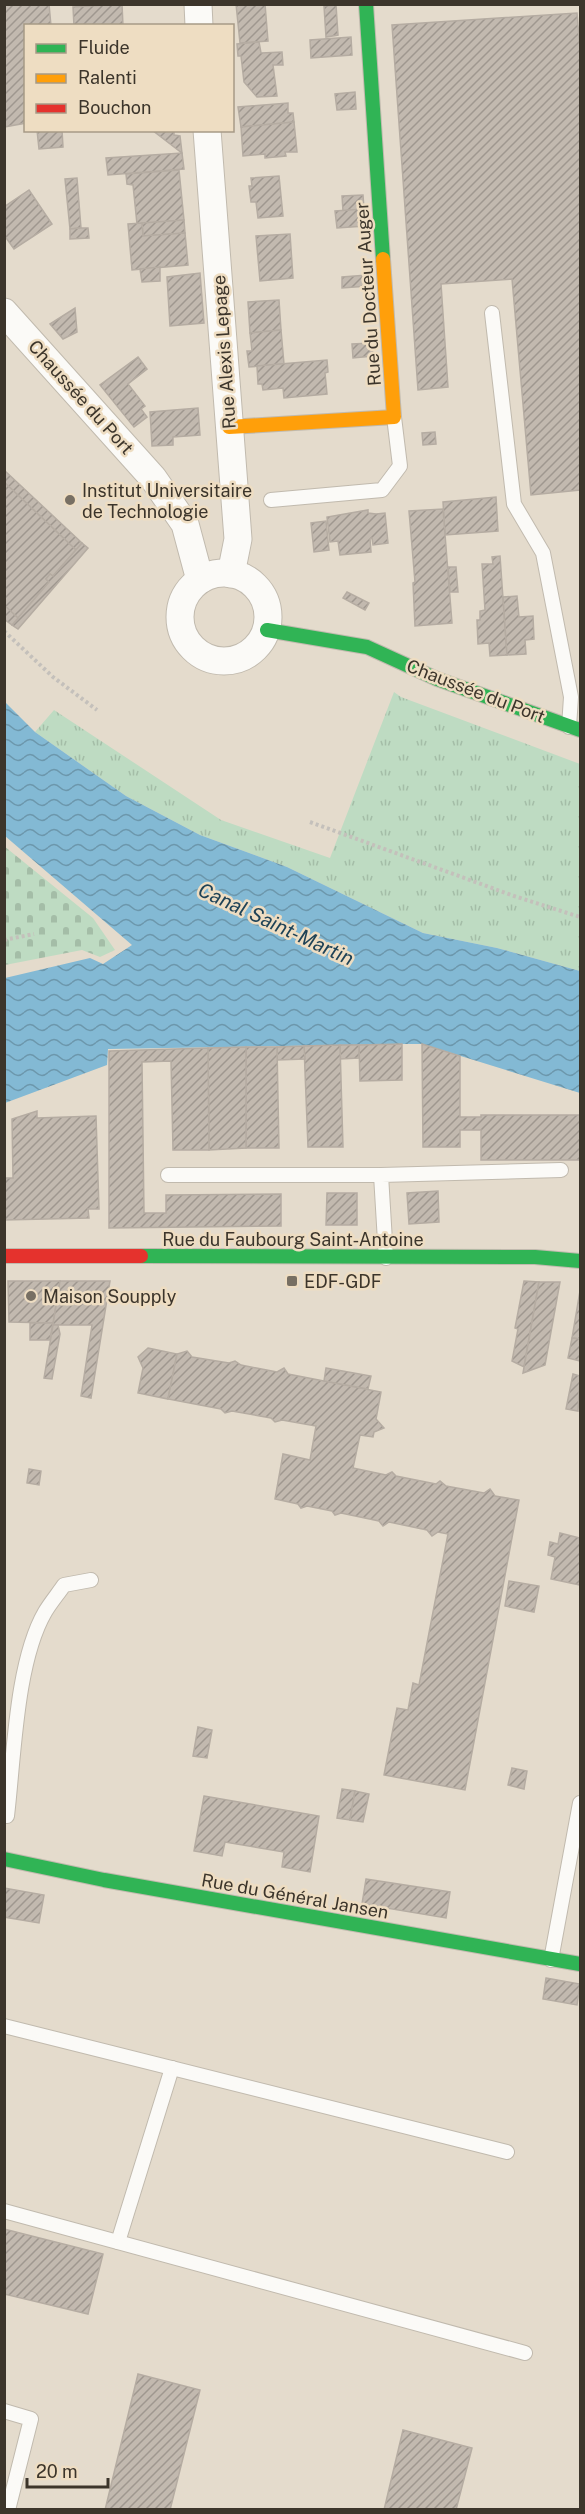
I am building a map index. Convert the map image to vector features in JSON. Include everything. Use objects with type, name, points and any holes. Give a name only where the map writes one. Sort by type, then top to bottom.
[{"type":"street","points":[[198,4],[199,24]]},
{"type":"street","name":"Rue du Docteur Auger","points":[[366,4],[394,417]]},
{"type":"street","name":"Rue Alexis Lepage","points":[[207,132],[238,538],[231,573]]},
{"type":"street","name":"Chaussée du Port","points":[[4,312],[153,478],[185,524],[200,580]]},
{"type":"street","points":[[229,427],[394,417]]},
{"type":"street","points":[[221,573],[231,573],[243,577],[262,593],[267,605],[267,630],[255,649],[234,661],[219,662],[204,657],[192,648],[183,635],[181,612],[189,590],[200,580],[221,573]]},
{"type":"street","name":"Chaussée du Port","points":[[267,630],[367,646],[437,679],[575,728]]},
{"type":"street","name":"Rue du Faubourg Saint-Antoine","points":[[4,1256],[535,1257],[580,1261]]},
{"type":"street","name":"Rue du Général Jansen","points":[[4,1859],[104,1880],[580,1964]]},
{"type":"lane","points":[[492,313],[514,504],[543,553],[575,728]]},
{"type":"lane","points":[[271,500],[382,490],[400,466],[394,417]]},
{"type":"lane","points":[[168,1175],[381,1175],[561,1170]]},
{"type":"lane","points":[[381,1175],[386,1258]]},
{"type":"lane","points":[[7,1816],[24,1675],[30,1650],[45,1613],[64,1585],[91,1580]]},
{"type":"lane","points":[[551,1960],[580,1803]]},
{"type":"lane","points":[[4,2026],[507,2152]]},
{"type":"lane","points":[[118,2242],[172,2068]]},
{"type":"lane","points":[[4,2211],[525,2353]]},
{"type":"lane","points":[[4,2411],[31,2419],[8,2510]]},
{"type":"path","points":[[4,631],[53,677],[96,710]]},
{"type":"path","points":[[310,822],[514,896],[580,917]]},
{"type":"path","points":[[4,940],[34,934]]},
{"type":"green space","points":[[394,692],[401,697],[580,764],[580,971],[497,948],[423,933],[287,867],[200,835],[126,796],[35,732],[54,710],[221,820],[330,858]]},
{"type":"green space","points":[[4,846],[93,918],[115,950],[100,957],[82,950],[5,965]]},
{"type":"water","name":"Canal Saint-Martin","points":[[4,701],[35,732],[126,796],[200,835],[287,867],[423,933],[497,948],[580,971],[580,1093],[422,1044],[108,1049],[107,1065],[5,1103],[5,978],[90,958],[103,964],[132,945],[5,836]]},
{"type":"building","points":[[4,4],[49,4],[51,24],[24,24],[24,123],[4,127]]},
{"type":"building","points":[[122,4],[123,24],[74,24],[73,7]]},
{"type":"building","points":[[236,4],[265,4],[268,41],[240,43]]},
{"type":"building","points":[[336,5],[338,35],[326,37],[324,6]]},
{"type":"building","points":[[577,13],[580,49],[580,490],[531,495],[512,279],[441,284],[448,387],[418,390],[392,25]]},
{"type":"building","points":[[351,37],[352,55],[311,58],[310,40]]},
{"type":"building","points":[[259,42],[261,53],[282,52],[283,65],[273,65],[277,96],[257,97],[244,82],[237,44]]},
{"type":"building","points":[[355,92],[356,109],[337,110],[335,94]]},
{"type":"building","points":[[288,103],[288,113],[293,113],[294,122],[241,127],[238,107]]},
{"type":"building","points":[[294,122],[297,152],[285,152],[286,156],[265,158],[265,154],[243,156],[241,127]]},
{"type":"building","points":[[37,132],[62,132],[63,147],[39,149]]},
{"type":"building","points":[[155,132],[174,132],[174,135],[180,136],[182,153]]},
{"type":"building","points":[[182,153],[184,169],[108,175],[106,158]]},
{"type":"building","points":[[179,170],[184,220],[137,224],[133,185],[127,184],[126,174]]},
{"type":"building","points":[[279,176],[283,216],[258,218],[256,202],[251,202],[249,186],[252,186],[251,178]]},
{"type":"building","points":[[77,178],[81,228],[70,229],[65,179]]},
{"type":"building","points":[[29,190],[52,224],[14,249],[4,235],[4,207]]},
{"type":"building","points":[[363,195],[364,209],[343,211],[342,196]]},
{"type":"building","points":[[364,209],[365,226],[337,228],[335,211]]},
{"type":"building","points":[[184,220],[185,233],[143,236],[142,223]]},
{"type":"building","points":[[142,223],[143,236],[185,233],[188,265],[132,270],[128,224]]},
{"type":"building","points":[[88,228],[89,238],[70,239],[70,229]]},
{"type":"building","points":[[290,234],[293,278],[260,281],[256,236]]},
{"type":"building","points":[[160,267],[160,281],[142,282],[140,269]]},
{"type":"building","points":[[200,273],[204,323],[170,326],[167,277]]},
{"type":"building","points":[[367,275],[368,286],[342,288],[342,277]]},
{"type":"building","points":[[279,300],[281,330],[250,333],[248,302]]},
{"type":"building","points":[[75,308],[77,332],[63,339],[50,324]]},
{"type":"building","points":[[281,330],[284,364],[249,367],[247,351],[252,351],[250,333]]},
{"type":"building","points":[[372,343],[373,356],[353,358],[352,344]]},
{"type":"building","points":[[138,357],[147,369],[128,384],[145,406],[141,409],[147,417],[134,427],[100,385]]},
{"type":"building","points":[[327,360],[328,372],[325,373],[327,394],[284,398],[283,388],[263,390],[262,384],[258,384],[257,366]]},
{"type":"building","points":[[198,408],[200,435],[173,437],[173,445],[152,446],[150,412]]},
{"type":"building","points":[[435,432],[436,444],[423,445],[422,433]]},
{"type":"building","points":[[4,470],[82,543],[76,550],[4,482]]},
{"type":"building","points":[[4,482],[76,550],[53,576],[50,574],[46,579],[49,582],[18,618],[4,605]]},
{"type":"building","points":[[496,497],[498,531],[445,535],[443,502]]},
{"type":"building","points":[[443,509],[452,623],[415,626],[413,583],[415,582],[409,511]]},
{"type":"building","points":[[368,510],[368,513],[385,513],[388,543],[373,545],[372,538],[370,539],[371,552],[340,555],[338,541],[330,542],[327,517]]},
{"type":"building","points":[[326,521],[329,550],[314,552],[311,523]]},
{"type":"building","points":[[82,543],[88,548],[18,629],[12,625],[49,582],[46,579],[50,574],[53,576]]},
{"type":"building","points":[[500,556],[507,655],[490,656],[489,643],[478,644],[477,620],[480,620],[480,611],[485,610],[482,564],[493,564],[492,557]]},
{"type":"building","points":[[448,567],[456,567],[458,592],[450,592]]},
{"type":"building","points":[[347,592],[369,603],[365,610],[343,598]]},
{"type":"building","points":[[517,596],[519,617],[533,616],[534,639],[525,640],[526,654],[507,655],[503,597]]},
{"type":"building","points":[[4,605],[18,618],[12,625],[4,619]]},
{"type":"building","points":[[402,1044],[402,1080],[360,1081],[359,1045]]},
{"type":"building","points":[[422,1044],[460,1056],[460,1117],[580,1115],[580,1160],[481,1160],[481,1130],[460,1130],[460,1147],[423,1147]]},
{"type":"building","points":[[340,1045],[359,1045],[359,1058],[340,1059]]},
{"type":"building","points":[[340,1045],[343,1147],[308,1147],[304,1046]]},
{"type":"building","points":[[304,1046],[305,1059],[277,1060],[277,1047]]},
{"type":"building","points":[[246,1047],[277,1047],[279,1148],[246,1148]]},
{"type":"building","points":[[246,1047],[246,1148],[209,1150],[208,1048]]},
{"type":"building","points":[[208,1048],[209,1150],[173,1150],[171,1061],[142,1062],[144,1213],[166,1213],[166,1195],[281,1194],[281,1226],[109,1228],[109,1051]]},
{"type":"building","points":[[37,1111],[37,1118],[96,1116],[99,1209],[88,1209],[89,1218],[4,1220],[4,1178],[13,1178],[12,1119]]},
{"type":"building","points":[[438,1191],[439,1222],[409,1224],[407,1193]]},
{"type":"building","points":[[327,1193],[357,1193],[357,1225],[326,1225]]},
{"type":"building","points":[[8,1281],[60,1281],[53,1323],[9,1322]]},
{"type":"building","points":[[60,1281],[110,1281],[91,1398],[81,1396],[92,1325],[53,1325]]},
{"type":"building","points":[[524,1281],[539,1282],[524,1367],[512,1361],[518,1329],[515,1328]]},
{"type":"building","points":[[539,1282],[560,1282],[545,1365],[523,1373]]},
{"type":"building","points":[[580,1291],[580,1339],[572,1338]]},
{"type":"building","points":[[30,1323],[53,1323],[50,1340],[30,1340]]},
{"type":"building","points":[[53,1325],[58,1325],[60,1334],[52,1379],[44,1378]]},
{"type":"building","points":[[572,1338],[580,1339],[580,1361],[568,1358]]},
{"type":"building","points":[[148,1348],[177,1354],[168,1399],[138,1393],[143,1368],[138,1357]]},
{"type":"building","points":[[187,1351],[192,1357],[229,1363],[235,1361],[241,1365],[277,1372],[284,1368],[288,1374],[381,1392],[376,1419],[384,1428],[374,1432],[373,1437],[360,1435],[353,1468],[386,1475],[392,1472],[396,1476],[436,1484],[440,1481],[446,1486],[484,1493],[490,1489],[495,1496],[519,1500],[465,1790],[384,1775],[397,1708],[408,1710],[413,1683],[419,1685],[448,1534],[438,1532],[432,1536],[427,1530],[389,1522],[383,1526],[379,1521],[341,1513],[335,1515],[332,1511],[307,1506],[301,1508],[298,1504],[275,1499],[283,1454],[310,1460],[316,1426],[282,1420],[275,1422],[271,1418],[232,1411],[225,1413],[221,1409],[168,1399],[177,1354]]},
{"type":"building","points":[[326,1368],[371,1376],[368,1389],[324,1381]]},
{"type":"building","points":[[573,1374],[580,1376],[578,1411],[566,1409]]},
{"type":"building","points":[[29,1469],[41,1471],[39,1485],[27,1483]]},
{"type":"building","points":[[560,1533],[580,1538],[580,1585],[551,1579],[555,1557],[548,1555],[550,1542],[558,1544]]},
{"type":"building","points":[[509,1581],[539,1586],[534,1612],[505,1606]]},
{"type":"building","points":[[198,1727],[212,1730],[207,1758],[193,1756]]},
{"type":"building","points":[[512,1768],[527,1771],[524,1789],[508,1785]]},
{"type":"building","points":[[342,1789],[355,1791],[350,1820],[337,1818]]},
{"type":"building","points":[[355,1791],[369,1794],[363,1822],[350,1820]]},
{"type":"building","points":[[204,1796],[319,1816],[310,1872],[282,1867],[284,1852],[225,1842],[222,1856],[194,1851]]},
{"type":"building","points":[[366,1879],[450,1892],[446,1918],[362,1904]]},
{"type":"building","points":[[4,1888],[44,1895],[39,1923],[4,1917]]},
{"type":"building","points":[[546,1978],[580,1984],[577,2005],[543,1999]]},
{"type":"building","points":[[4,2229],[103,2254],[88,2314],[4,2294]]},
{"type":"building","points":[[138,2374],[200,2390],[170,2510],[105,2510]]},
{"type":"building","points":[[403,2430],[472,2448],[456,2510],[384,2510]]},
{"type":"traffic: fast","points":[[366,4],[383,259]]},
{"type":"traffic: fast","points":[[267,630],[367,647],[437,679],[580,730]]},
{"type":"traffic: fast","points":[[141,1256],[535,1257],[580,1261]]},
{"type":"traffic: fast","points":[[4,1859],[104,1880],[580,1964]]},
{"type":"traffic: slow","points":[[229,427],[394,417],[383,259]]},
{"type":"traffic: jam","points":[[4,1256],[141,1256]]},
{"type":"place","name":"Institut Universitaire de Technologie","points":[[70,500]]},
{"type":"place","name":"EDF-GDF","points":[[292,1281]]},
{"type":"place","name":"Maison Soupply","points":[[31,1296]]}]
